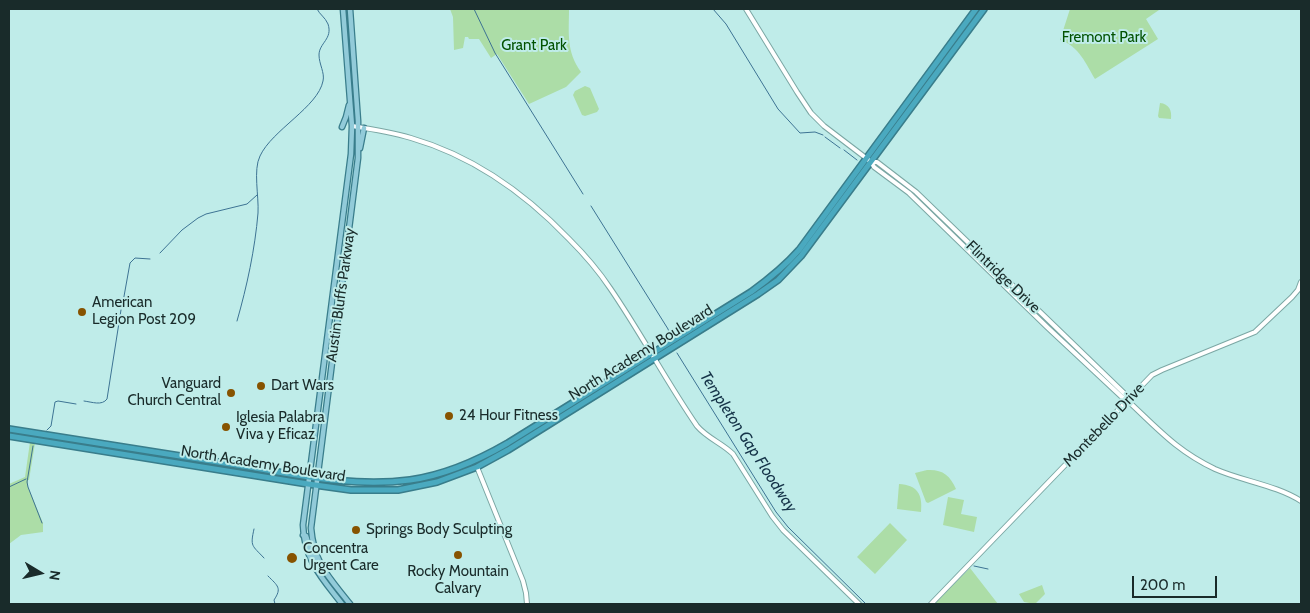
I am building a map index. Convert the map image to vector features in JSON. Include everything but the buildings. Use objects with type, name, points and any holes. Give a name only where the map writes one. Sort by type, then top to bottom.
[{"type":"highway","name":"North Academy Boulevard","points":[[9,436],[316,486],[351,490],[398,490],[451,478],[477,467],[508,450],[655,359],[778,280],[801,256],[976,9]]},
{"type":"highway","name":"North Academy Boulevard","points":[[9,429],[352,482],[394,482],[433,476],[473,462],[524,433],[751,292],[774,275],[799,250],[984,9]]},
{"type":"highway","points":[[477,467],[520,439],[524,433]]},
{"type":"highway","points":[[451,478],[454,473],[471,466],[473,462]]},
{"type":"main road","name":"Austin Bluffs Parkway","points":[[342,604],[313,566],[306,550],[303,534],[350,159],[352,126],[343,9]]},
{"type":"main road","name":"Austin Bluffs Parkway","points":[[349,602],[321,566],[314,550],[311,528],[359,152],[350,9]]},
{"type":"main road","points":[[342,127],[350,98]]},
{"type":"main road","points":[[359,152],[364,128]]},
{"type":"main road","points":[[303,534],[306,536],[316,564],[321,566]]},
{"type":"main road","name":"Austin Bluffs Parkway","points":[[338,599],[349,602]]},
{"type":"street","name":"Flintridge Drive","points":[[746,9],[811,113],[827,129],[869,160],[877,162],[916,192],[1127,396],[1128,401],[1166,438],[1191,456],[1216,469],[1301,501]]},
{"type":"street","points":[[352,126],[406,136],[464,158],[519,193],[538,209],[563,233],[602,276],[697,426],[733,454],[783,530],[859,604]]},
{"type":"street","name":"Montebello Drive","points":[[930,604],[1152,376],[1158,371],[1257,330],[1292,297],[1298,290],[1301,282]]},
{"type":"street","points":[[477,467],[523,581],[526,592],[526,604]]},
{"type":"green space","name":"Grant Park","points":[[450,9],[569,9],[571,49],[581,72],[566,87],[529,104],[497,54],[491,58],[479,39],[465,37],[463,48],[454,50],[453,17]]},
{"type":"green space","name":"Fremont Park","points":[[1070,9],[1158,9],[1146,19],[1158,39],[1095,79],[1077,51],[1060,40]]},
{"type":"green space","points":[[585,86],[590,88],[599,109],[597,112],[585,116],[582,115],[573,95],[575,91]]},
{"type":"green space","points":[[1160,103],[1169,108],[1171,119],[1159,118]]},
{"type":"green space","points":[[30,442],[35,443],[28,487],[43,523],[43,532],[21,535],[9,544],[9,484],[25,477]]},
{"type":"green space","points":[[927,470],[945,474],[956,489],[928,503],[926,502],[915,473]]},
{"type":"green space","points":[[899,484],[910,486],[918,492],[921,500],[921,512],[897,509]]},
{"type":"green space","points":[[948,497],[964,500],[961,514],[977,517],[974,532],[943,525]]},
{"type":"green space","points":[[890,523],[907,540],[875,574],[857,557]]},
{"type":"green space","points":[[970,568],[998,604],[934,604]]},
{"type":"green space","points":[[1042,585],[1045,594],[1035,604],[1024,602],[1019,594]]},
{"type":"waterway","name":"Templeton Gap Floodway","points":[[237,321],[255,240],[258,213],[257,168],[260,156],[274,137],[313,100],[323,81],[319,55],[329,29],[327,22],[317,9]]},
{"type":"waterway","name":"Templeton Gap Floodway","points":[[474,9],[495,53],[583,194]]},
{"type":"waterway","points":[[713,9],[726,24],[778,109],[800,133],[815,132],[823,135]]},
{"type":"waterway","points":[[825,137],[840,148]]},
{"type":"waterway","points":[[844,150],[857,160]]},
{"type":"waterway","points":[[160,253],[182,230],[198,218],[206,214],[247,204],[257,195]]},
{"type":"waterway","name":"Templeton Gap Floodway","points":[[591,206],[670,335]]},
{"type":"waterway","points":[[123,302],[130,263],[135,258],[150,259]]},
{"type":"waterway","points":[[84,401],[100,403],[107,399],[121,310]]},
{"type":"waterway","name":"Templeton Gap Floodway","points":[[677,353],[776,512],[788,527],[866,604]]},
{"type":"waterway","points":[[47,430],[51,426],[55,402],[76,404]]},
{"type":"waterway","points":[[33,446],[27,482],[42,523]]},
{"type":"waterway","points":[[9,487],[26,479]]},
{"type":"waterway","name":"Templeton Gap Floodway","points":[[254,529],[252,543],[264,558]]},
{"type":"waterway","points":[[974,566],[988,569]]},
{"type":"waterway","name":"Templeton Gap Floodway","points":[[268,576],[278,587],[278,593],[274,600],[275,604]]},
{"type":"place","name":"American Legion Post 209","points":[[82,312]]},
{"type":"place","name":"Dart Wars","points":[[261,386]]},
{"type":"place","name":"Vanguard Church Central","points":[[231,393]]},
{"type":"place","name":"24 Hour Fitness","points":[[449,416]]},
{"type":"place","name":"Iglesia Palabra Viva y Eficaz","points":[[226,427]]},
{"type":"place","name":"Springs Body Sculpting","points":[[356,530]]},
{"type":"place","name":"Rocky Mountain Calvary","points":[[458,555]]},
{"type":"place","name":"Concentra Urgent Care","points":[[292,558]]}]
